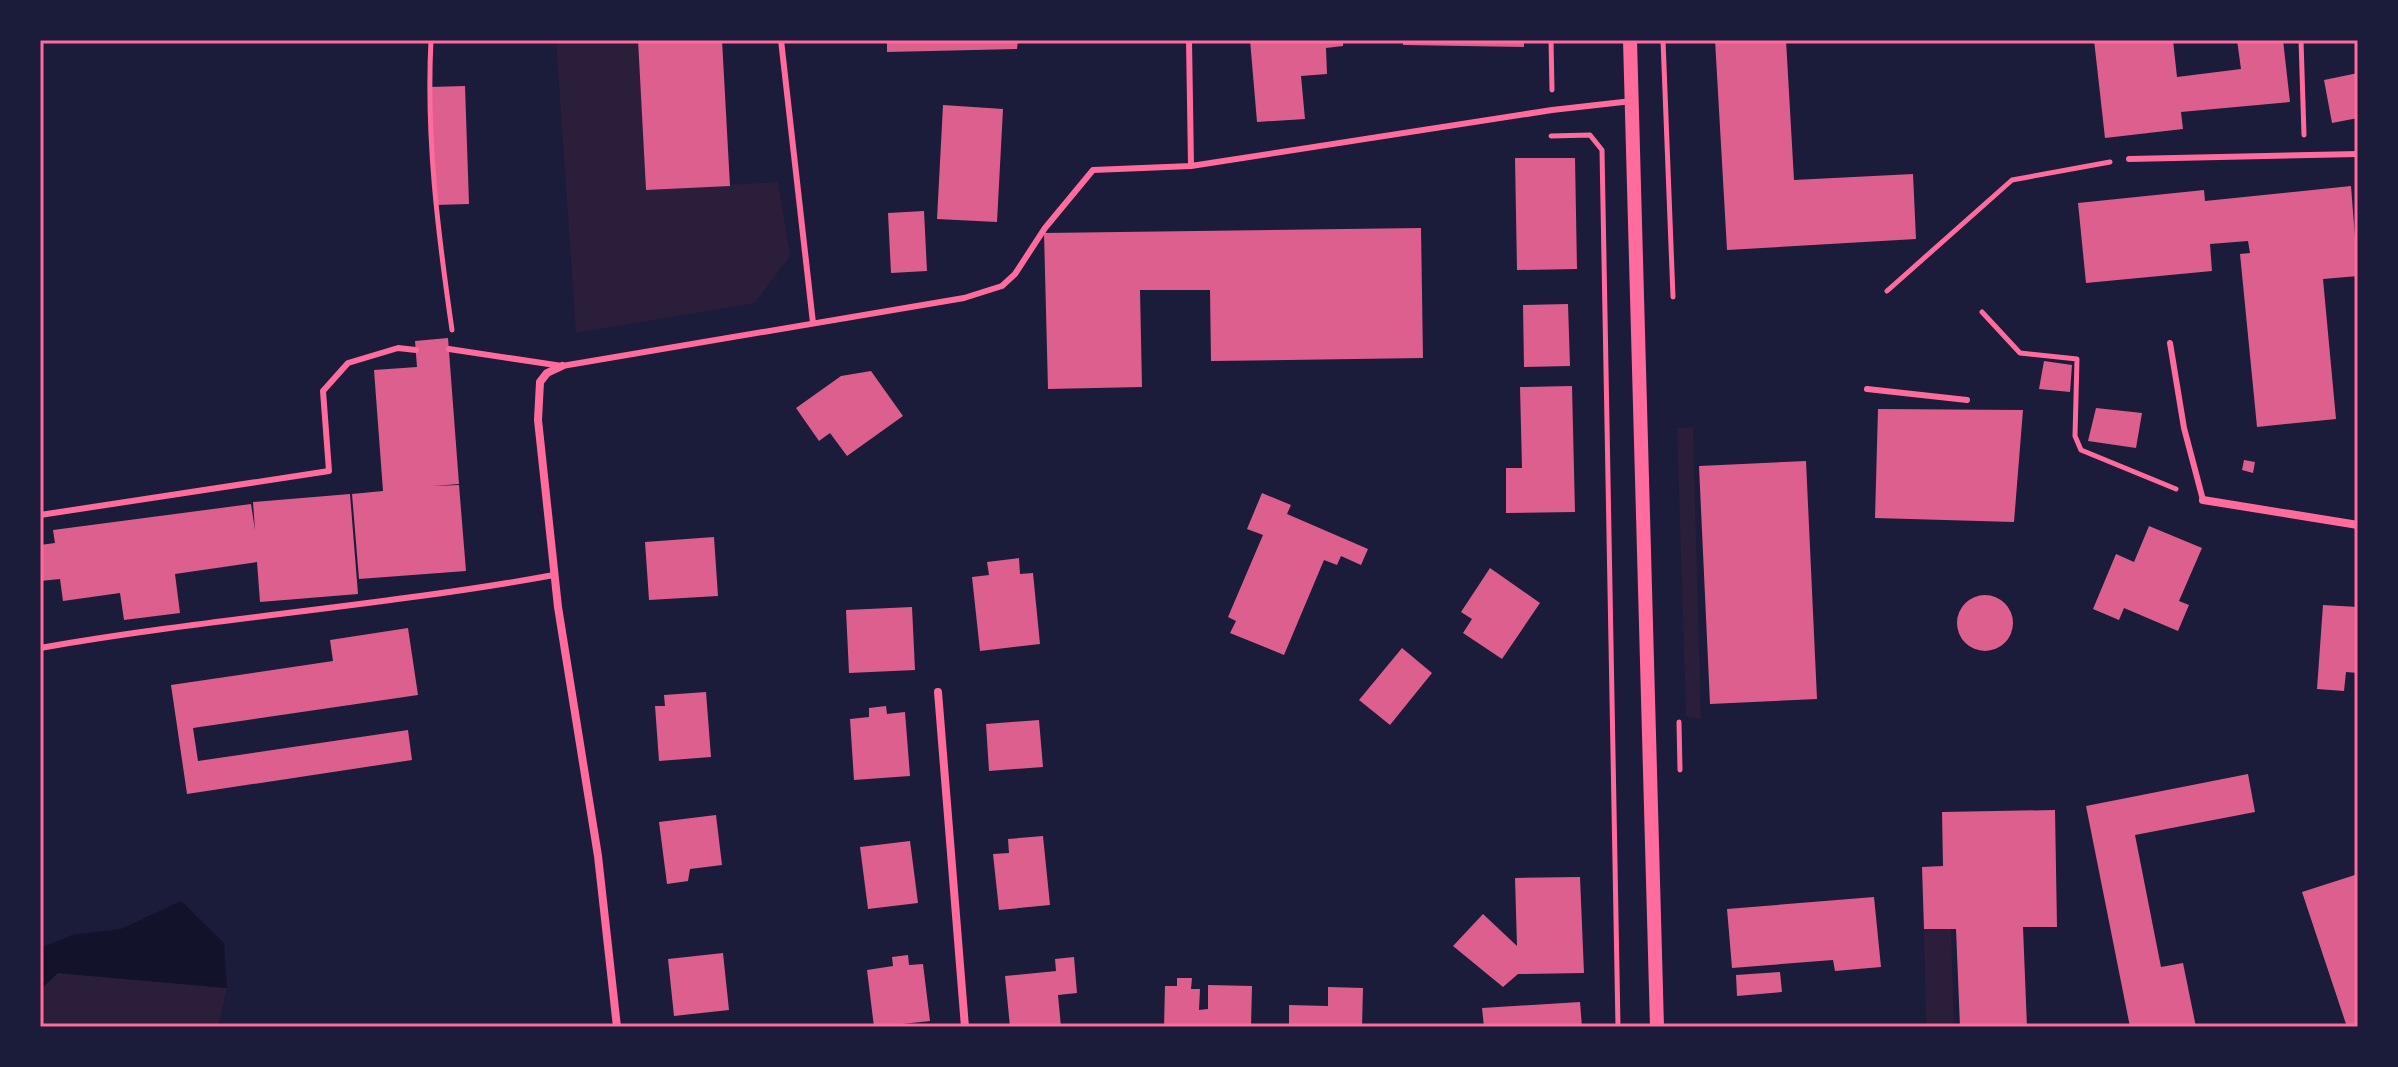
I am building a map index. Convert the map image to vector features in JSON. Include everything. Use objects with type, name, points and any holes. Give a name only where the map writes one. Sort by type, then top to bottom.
[{"type":"street","points":[[1630,40],[1657,1027]]},
{"type":"street","points":[[562,366],[547,373],[538,393],[554,575],[598,856],[617,1027]]},
{"type":"street","points":[[2203,500],[2358,525]]},
{"type":"street","points":[[938,692],[951,815],[965,1027]]},
{"type":"lane","points":[[781,40],[813,323]]},
{"type":"lane","points":[[1189,40],[1191,166]]},
{"type":"lane","points":[[449,349],[562,366],[964,298],[1002,286],[1015,274],[1045,228],[1093,170],[1191,166],[1552,110],[1632,101]]},
{"type":"lane","points":[[2129,159],[2358,154]]},
{"type":"lane","points":[[2170,343],[2184,428],[2203,500]]},
{"type":"lane","points":[[40,515],[329,471],[323,391],[348,363],[398,348],[416,350]]},
{"type":"lane","points":[[1867,389],[1967,400]]},
{"type":"lane","points":[[40,648],[144,630],[474,590],[554,575]]},
{"type":"path","points":[[431,40],[429,86],[435,211],[453,336]]},
{"type":"path","points":[[1551,40],[1551,136],[1590,135],[1602,150],[1618,1027]]},
{"type":"path","points":[[1663,40],[1673,297]]},
{"type":"path","points":[[2301,40],[2305,153]]},
{"type":"path","points":[[1887,291],[2012,180],[2129,159]]},
{"type":"path","points":[[1982,312],[2020,353],[2077,359],[2075,436],[2081,450],[2203,500]]},
{"type":"shaded area","points":[[556,40],[638,40],[646,190],[778,182],[790,256],[755,303],[576,333]]},
{"type":"shaded area","points":[[1693,427],[1701,719],[1686,716],[1677,428]]},
{"type":"shaded area","points":[[181,901],[224,943],[227,988],[58,973],[40,990],[40,948],[72,935],[121,929]]},
{"type":"shaded area","points":[[1924,929],[1951,929],[1954,1027],[1926,1027]]},
{"type":"shaded area","points":[[57,973],[227,988],[218,1027],[40,1027],[40,990]]},
{"type":"building","points":[[638,40],[722,40],[730,186],[646,190]]},
{"type":"building","points":[[887,40],[1018,40],[1017,49],[887,52]]},
{"type":"building","points":[[1250,40],[1343,40],[1343,46],[1326,48],[1327,74],[1301,76],[1305,119],[1257,122]]},
{"type":"building","points":[[1403,40],[1524,40],[1524,47],[1403,45]]},
{"type":"building","points":[[1715,40],[1786,40],[1794,180],[1913,174],[1916,239],[1727,250]]},
{"type":"building","points":[[2094,40],[2173,40],[2177,77],[2241,69],[2237,40],[2283,40],[2290,102],[2181,112],[2183,129],[2105,138]]},
{"type":"building","points":[[2358,73],[2358,118],[2332,123],[2324,80]]},
{"type":"building","points":[[465,86],[469,204],[435,205],[430,87]]},
{"type":"building","points":[[943,105],[1003,109],[997,222],[937,219]]},
{"type":"building","points":[[1515,158],[1575,158],[1577,269],[1517,270]]},
{"type":"building","points":[[2351,186],[2358,276],[2323,279],[2336,419],[2257,427],[2240,254],[2250,253],[2248,241],[2210,244],[2212,271],[2086,283],[2078,203],[2204,190],[2205,201]]},
{"type":"building","points":[[924,211],[927,271],[891,273],[888,213]]},
{"type":"building","points":[[1421,228],[1423,358],[1211,361],[1210,290],[1140,290],[1142,387],[1048,389],[1044,233]]},
{"type":"building","points":[[1568,304],[1570,366],[1524,367],[1523,305]]},
{"type":"building","points":[[448,338],[459,484],[433,486],[459,485],[466,571],[359,579],[352,494],[383,491],[374,370],[417,367],[415,341]]},
{"type":"building","points":[[2044,361],[2072,365],[2070,392],[2039,389]]},
{"type":"building","points":[[871,371],[903,416],[847,456],[830,433],[819,441],[796,408],[841,376]]},
{"type":"building","points":[[1572,386],[1575,512],[1506,513],[1506,468],[1522,468],[1520,387]]},
{"type":"building","points":[[2096,408],[2142,413],[2136,448],[2088,441]]},
{"type":"building","points":[[1878,409],[2023,410],[2014,522],[1875,518]]},
{"type":"building","points":[[2244,460],[2255,462],[2253,473],[2242,470]]},
{"type":"building","points":[[1806,461],[1817,699],[1710,704],[1699,466]]},
{"type":"building","points":[[1262,493],[1291,505],[1287,514],[1368,549],[1361,565],[1341,556],[1337,565],[1324,560],[1284,655],[1230,633],[1236,621],[1228,617],[1263,535],[1247,529]]},
{"type":"building","points":[[350,494],[358,594],[260,602],[257,562],[175,574],[180,613],[124,620],[120,593],[63,601],[60,579],[40,581],[40,545],[55,543],[53,530],[251,504],[255,530],[253,502]]},
{"type":"building","points":[[2149,526],[2202,548],[2179,601],[2189,605],[2178,631],[2124,608],[2119,620],[2093,609],[2116,554],[2134,562]]},
{"type":"building","points":[[714,537],[718,596],[649,600],[645,542]]},
{"type":"building","points":[[1019,558],[1020,574],[1033,573],[1040,644],[980,651],[972,577],[989,575],[987,562]]},
{"type":"building","points":[[1490,568],[1540,603],[1502,659],[1463,633],[1472,619],[1461,612]]},
{"type":"building","points":[[1985,595],[2005,603],[2013,623],[2005,643],[1985,651],[1965,643],[1957,623],[1965,603]]},
{"type":"building","points":[[2323,605],[2358,607],[2358,673],[2346,672],[2344,691],[2317,689]]},
{"type":"building","points":[[912,607],[915,670],[849,673],[846,610]]},
{"type":"building","points":[[408,628],[418,695],[193,728],[198,761],[408,730],[412,760],[187,794],[171,685],[333,661],[330,640]]},
{"type":"building","points":[[1402,648],[1432,673],[1390,725],[1359,700]]},
{"type":"building","points":[[706,692],[711,757],[659,761],[655,706],[665,706],[664,695]]},
{"type":"building","points":[[886,706],[887,714],[905,712],[910,776],[854,780],[850,719],[869,717],[869,708]]},
{"type":"building","points":[[1039,720],[1043,767],[989,771],[986,724]]},
{"type":"building","points":[[2248,774],[2255,812],[2135,835],[2161,967],[2183,963],[2196,1027],[2130,1027],[2086,806]]},
{"type":"building","points":[[2055,810],[2057,927],[2023,927],[2027,1027],[1960,1027],[1956,929],[1924,929],[1922,867],[1943,866],[1942,812]]},
{"type":"building","points":[[716,815],[722,865],[690,869],[688,881],[667,884],[659,822]]},
{"type":"building","points":[[1043,836],[1050,905],[999,910],[993,854],[1009,853],[1008,839]]},
{"type":"building","points":[[910,841],[918,903],[868,909],[860,847]]},
{"type":"building","points":[[2358,874],[2358,1027],[2347,1027],[2302,892]]},
{"type":"building","points":[[1580,877],[1584,973],[1518,974],[1503,987],[1453,946],[1483,914],[1517,946],[1515,878]]},
{"type":"building","points":[[1874,897],[1881,967],[1835,971],[1833,960],[1732,968],[1727,909]]},
{"type":"building","points":[[723,953],[729,1010],[674,1016],[668,959]]},
{"type":"building","points":[[908,955],[909,965],[923,964],[930,1021],[874,1027],[867,970],[893,966],[892,957]]},
{"type":"building","points":[[1074,957],[1077,993],[1058,995],[1061,1027],[1010,1027],[1005,976],[1056,971],[1055,959]]},
{"type":"building","points":[[1780,972],[1782,992],[1737,996],[1736,975]]},
{"type":"building","points":[[1177,978],[1192,978],[1191,989],[1200,989],[1199,1010],[1208,1009],[1208,985],[1252,986],[1251,1027],[1164,1027],[1165,986],[1177,986]]},
{"type":"building","points":[[1328,987],[1363,988],[1362,1027],[1289,1027],[1289,1005],[1328,1006]]},
{"type":"building","points":[[1580,1002],[1582,1027],[1484,1027],[1482,1008]]}]
